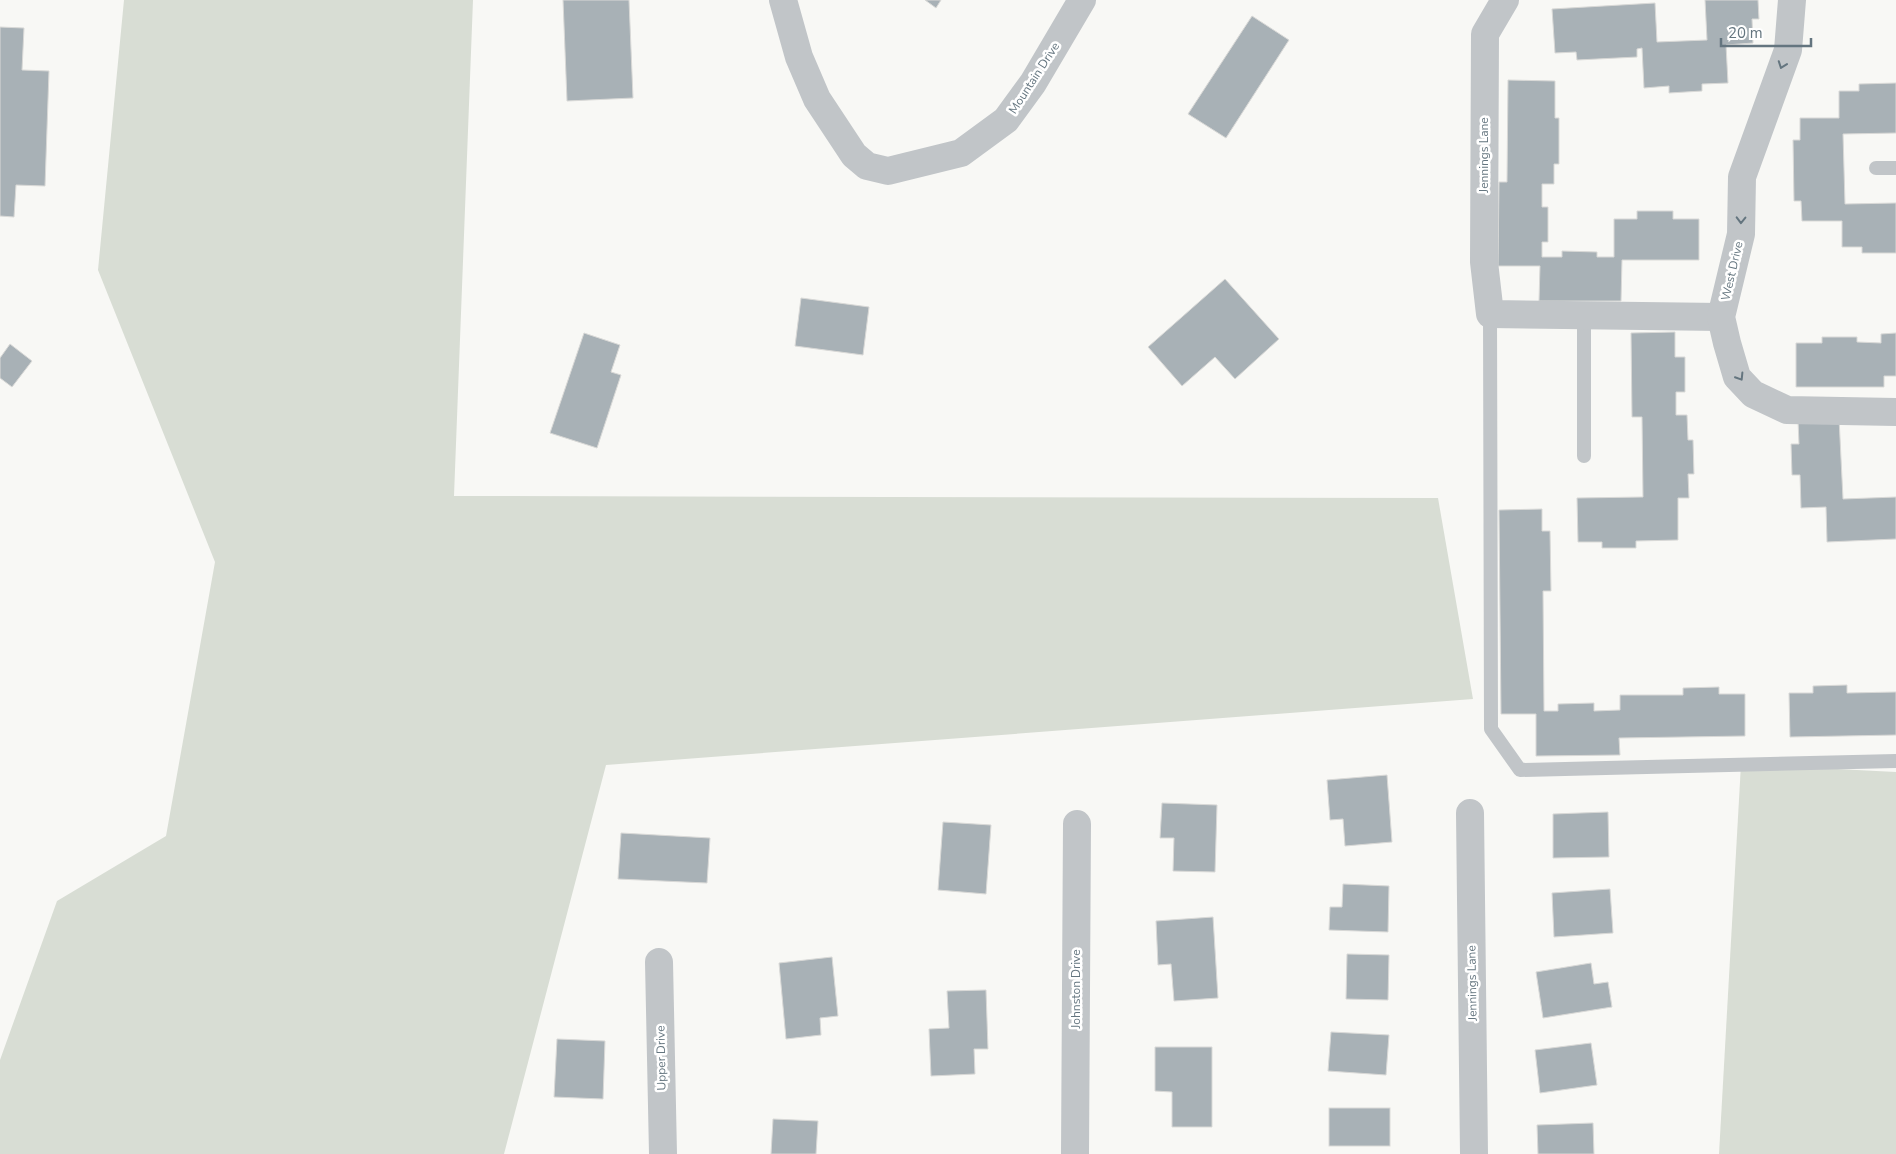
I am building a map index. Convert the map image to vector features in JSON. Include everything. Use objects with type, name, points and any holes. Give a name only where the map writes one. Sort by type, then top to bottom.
[{"type":"street","name":"Mountain Drive","points":[[783,0],[799,57],[817,98],[854,155],[867,166],[888,171],[961,153],[1006,120],[1033,84],[1082,0]]},
{"type":"street","name":"Jennings Lane","points":[[1490,314],[1484,262],[1485,34],[1505,0]]},
{"type":"street","name":"West Drive","points":[[1792,0],[1788,50],[1742,176],[1741,234],[1721,316],[1737,377],[1753,394],[1787,410],[1896,412]]},
{"type":"street","points":[[1490,314],[1721,316]]},
{"type":"street","name":"Jennings Lane","points":[[1470,812],[1474,1154]]},
{"type":"street","name":"Johnston Drive","points":[[1074,1154],[1077,824]]},
{"type":"street","name":"Upper Drive","points":[[659,962],[663,1154]]},
{"type":"lane","points":[[1876,168],[1896,168]]},
{"type":"lane","points":[[1490,314],[1491,729],[1520,770],[1896,761]]},
{"type":"lane","points":[[1584,316],[1584,456]]},
{"type":"shaded area","points":[[124,0],[473,0],[454,496],[1438,498],[1473,699],[606,765],[504,1154],[0,1154],[0,1060],[57,901],[166,836],[215,562],[98,270]]},
{"type":"shaded area","points":[[1741,764],[1896,772],[1896,1154],[1719,1154]]},
{"type":"building","points":[[563,0],[629,0],[633,98],[567,101]]},
{"type":"building","points":[[925,0],[941,0],[936,8]]},
{"type":"building","points":[[1705,0],[1758,0],[1759,19],[1752,19],[1753,43],[1726,45],[1728,83],[1702,84],[1702,91],[1669,93],[1669,86],[1644,88],[1642,48],[1637,49],[1637,57],[1577,60],[1576,52],[1555,53],[1552,9],[1655,3],[1657,42],[1707,40]]},
{"type":"building","points":[[1252,16],[1289,40],[1226,138],[1188,114]]},
{"type":"building","points":[[0,27],[24,28],[22,70],[49,71],[45,186],[16,185],[14,217],[0,216]]},
{"type":"building","points":[[1508,80],[1555,81],[1555,118],[1559,118],[1559,164],[1554,164],[1554,184],[1542,184],[1542,207],[1548,207],[1548,242],[1542,242],[1542,257],[1562,257],[1562,251],[1597,252],[1597,257],[1614,257],[1614,219],[1637,219],[1637,211],[1673,211],[1673,219],[1699,219],[1699,260],[1622,260],[1621,301],[1539,301],[1540,266],[1498,266],[1499,182],[1507,182]]},
{"type":"building","points":[[1896,83],[1896,133],[1843,134],[1845,204],[1896,203],[1896,253],[1862,253],[1862,247],[1842,247],[1842,221],[1802,221],[1801,201],[1794,201],[1793,140],[1800,140],[1800,118],[1839,118],[1839,91],[1859,91],[1859,84]]},
{"type":"building","points":[[1225,279],[1279,339],[1235,379],[1215,357],[1182,386],[1148,347]]},
{"type":"building","points":[[801,298],[869,307],[863,355],[795,346]]},
{"type":"building","points":[[1675,332],[1675,357],[1685,357],[1685,392],[1676,392],[1676,415],[1687,415],[1688,440],[1693,440],[1694,474],[1688,474],[1689,498],[1678,498],[1678,540],[1636,541],[1636,548],[1602,548],[1602,542],[1578,542],[1577,498],[1643,497],[1642,417],[1632,417],[1631,333]]},
{"type":"building","points":[[584,333],[620,345],[611,372],[621,375],[597,448],[550,433]]},
{"type":"building","points":[[1896,333],[1896,376],[1884,376],[1884,387],[1796,387],[1796,343],[1822,343],[1822,337],[1857,337],[1857,342],[1881,343],[1881,334]]},
{"type":"building","points":[[10,344],[32,361],[12,387],[0,378],[0,358]]},
{"type":"building","points":[[1839,418],[1843,499],[1896,497],[1896,539],[1827,542],[1826,507],[1801,508],[1800,475],[1792,475],[1791,444],[1799,444],[1798,420]]},
{"type":"building","points":[[1542,509],[1542,531],[1550,531],[1551,591],[1543,591],[1544,711],[1558,711],[1558,704],[1594,703],[1594,711],[1620,710],[1620,695],[1683,695],[1683,688],[1719,687],[1719,694],[1745,694],[1745,736],[1619,738],[1620,755],[1536,756],[1536,714],[1501,714],[1499,510]]},
{"type":"building","points":[[1847,685],[1847,693],[1896,692],[1896,735],[1790,737],[1789,693],[1813,693],[1813,686]]},
{"type":"building","points":[[1387,775],[1392,842],[1345,846],[1343,819],[1330,820],[1327,780]]},
{"type":"building","points":[[1162,803],[1217,805],[1215,872],[1173,871],[1174,838],[1160,838]]},
{"type":"building","points":[[1608,812],[1609,857],[1553,858],[1553,814]]},
{"type":"building","points":[[943,822],[991,825],[986,894],[938,890]]},
{"type":"building","points":[[621,833],[710,838],[707,883],[618,879]]},
{"type":"building","points":[[1343,884],[1389,886],[1388,932],[1329,930],[1330,907],[1342,907]]},
{"type":"building","points":[[1610,889],[1613,933],[1554,937],[1552,893]]},
{"type":"building","points":[[1213,917],[1218,998],[1174,1001],[1171,964],[1158,965],[1156,921]]},
{"type":"building","points":[[1347,954],[1389,955],[1388,1000],[1346,999]]},
{"type":"building","points":[[832,957],[838,1016],[820,1018],[821,1035],[786,1039],[779,963]]},
{"type":"building","points":[[1591,963],[1594,984],[1608,982],[1612,1007],[1543,1018],[1536,972]]},
{"type":"building","points":[[986,990],[988,1049],[974,1049],[975,1074],[931,1076],[929,1029],[949,1028],[947,991]]},
{"type":"building","points":[[1331,1032],[1389,1035],[1386,1075],[1328,1071]]},
{"type":"building","points":[[557,1039],[605,1041],[603,1099],[554,1097]]},
{"type":"building","points":[[1591,1043],[1597,1085],[1540,1093],[1535,1050]]},
{"type":"building","points":[[1155,1047],[1212,1047],[1212,1127],[1172,1127],[1172,1092],[1155,1091]]},
{"type":"building","points":[[1329,1108],[1390,1108],[1390,1146],[1329,1146]]},
{"type":"building","points":[[773,1119],[818,1121],[816,1154],[771,1154]]},
{"type":"building","points":[[1593,1123],[1594,1154],[1538,1154],[1537,1125]]}]
